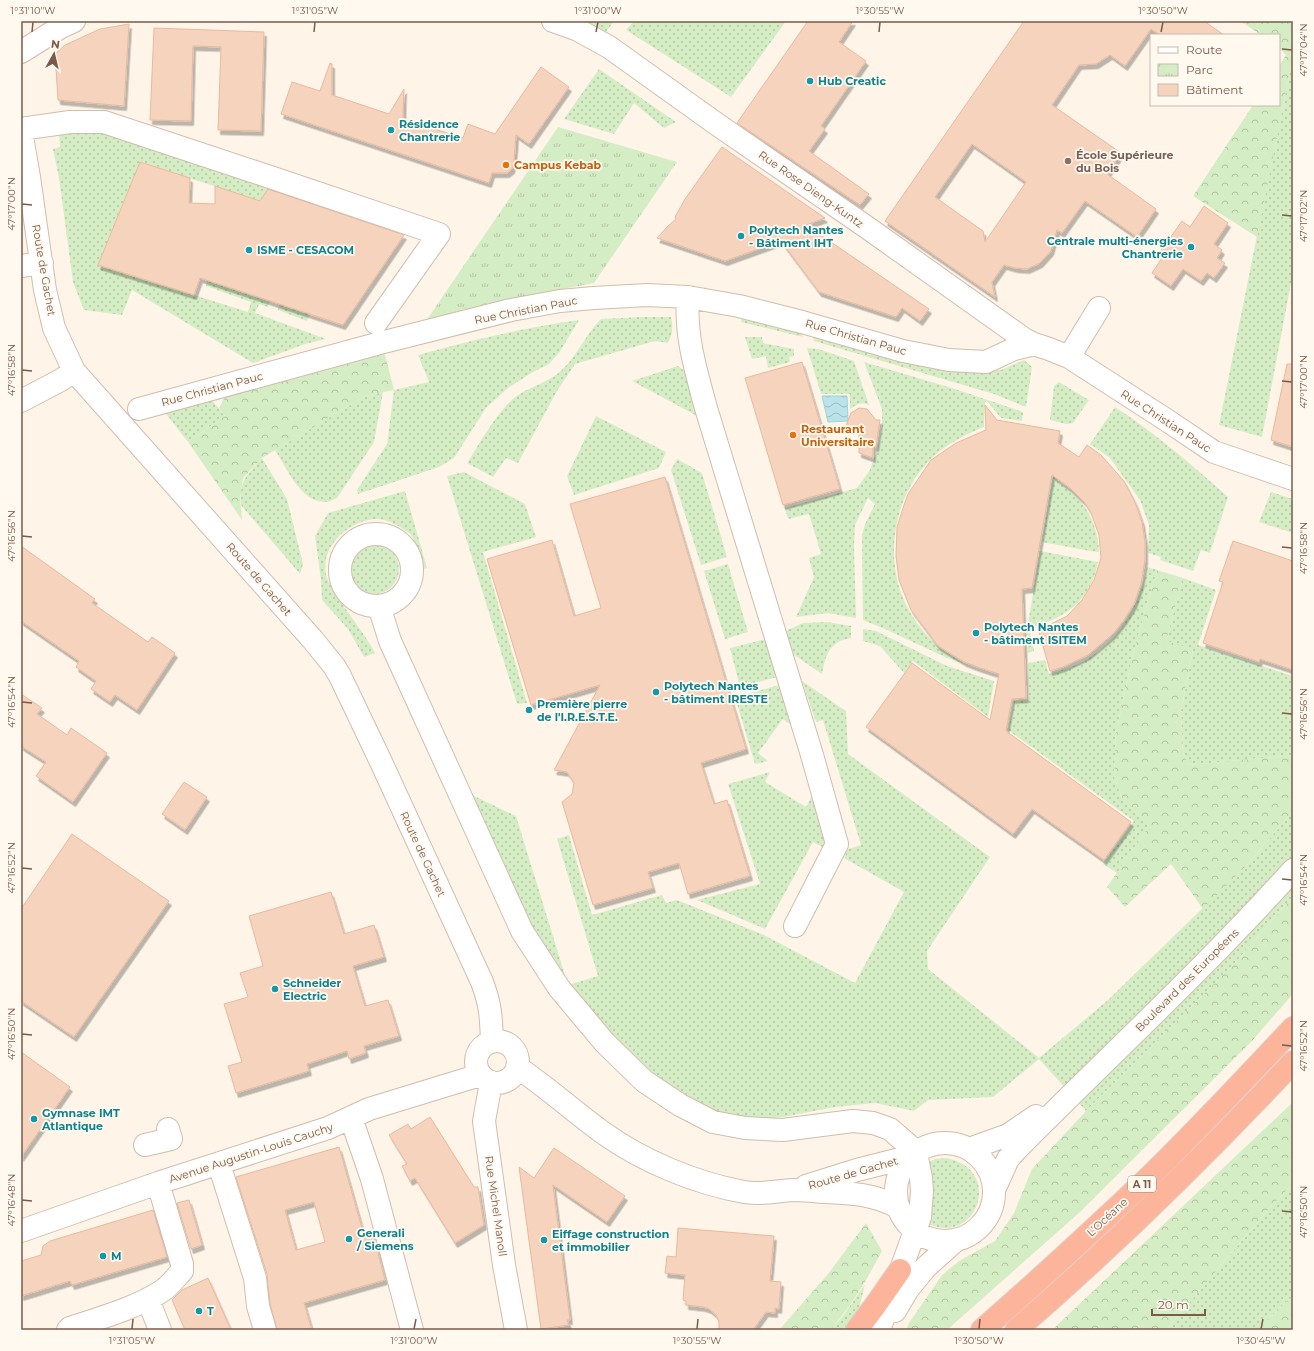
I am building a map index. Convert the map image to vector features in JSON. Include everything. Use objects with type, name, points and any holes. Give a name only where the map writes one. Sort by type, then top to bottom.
[{"type":"highway","name":"L’Océane","points":[[982,1330],[1070,1252],[1141,1184],[1238,1087],[1293,1028]]},
{"type":"highway","name":"L’Océane","points":[[1016,1330],[1125,1231],[1192,1166],[1293,1062]]},
{"type":"highway","points":[[857,1330],[900,1270]]},
{"type":"street","points":[[21,52],[61,27],[74,21]]},
{"type":"street","name":"Rue Rose Dieng-Kuntz","points":[[553,21],[565,24],[578,30],[609,47],[1024,339],[1069,357]]},
{"type":"street","points":[[21,130],[70,122],[104,122],[439,234],[376,323]]},
{"type":"street","name":"Route de Gachet","points":[[21,130],[31,265],[45,290],[54,328],[74,372],[313,640],[334,666],[382,764],[482,982],[490,1008],[492,1041]]},
{"type":"street","name":"Rue Christian Pauc","points":[[139,409],[386,341],[512,310],[560,301],[594,298],[647,295],[688,297],[739,306],[802,322],[903,351],[948,360],[986,362],[1014,349],[1034,344]]},
{"type":"street","points":[[688,297],[687,316],[689,338],[704,400],[812,754],[837,844],[795,926]]},
{"type":"street","points":[[1069,357],[1099,308]]},
{"type":"street","name":"Rue Christian Pauc","points":[[1069,357],[1214,452],[1293,479]]},
{"type":"street","points":[[21,401],[40,392],[74,372]]},
{"type":"street","points":[[379,606],[390,641],[522,931],[559,988],[605,1043],[644,1081],[680,1105],[713,1122],[745,1128],[783,1130],[853,1121],[873,1123],[890,1129],[905,1140],[913,1149],[921,1178],[922,1191],[920,1217],[879,1330]]},
{"type":"street","name":"Boulevard des Européens","points":[[994,1190],[1008,1159],[1078,1087],[1262,904],[1293,870]]},
{"type":"street","points":[[492,1041],[500,1041],[511,1046],[517,1056],[517,1068],[513,1076],[506,1081],[496,1082],[485,1078],[476,1066],[478,1053],[483,1046],[492,1041]]},
{"type":"street","name":"Route de Gachet","points":[[517,1068],[537,1081],[603,1132],[624,1146],[667,1168],[745,1192],[793,1190],[853,1193],[874,1197],[899,1208]]},
{"type":"street","name":"Avenue Augustin-Louis Cauchy","points":[[21,1231],[158,1183],[328,1128],[369,1109],[485,1078]]},
{"type":"street","name":"Rue Michel Manoll","points":[[485,1078],[484,1121],[504,1266],[516,1330]]},
{"type":"street","name":"Boulevard des Européens","points":[[969,1149],[1008,1135],[1078,1087]]},
{"type":"street","points":[[351,1118],[372,1179],[412,1330]]},
{"type":"street","points":[[145,1145],[170,1139],[168,1129]]},
{"type":"street","points":[[885,1330],[908,1289],[925,1268],[956,1240],[972,1233],[984,1222],[992,1206],[994,1190],[993,1180],[989,1170],[977,1154],[957,1144],[935,1144],[914,1154],[903,1167],[898,1180],[896,1194],[899,1208],[902,1216],[922,1235],[939,1241],[956,1240]]},
{"type":"street","name":"Route de Gachet","points":[[793,1190],[914,1154]]},
{"type":"street","points":[[219,1164],[255,1278],[258,1306],[265,1330]]},
{"type":"street","points":[[68,1330],[148,1299],[164,1290],[182,1271],[182,1264],[158,1183]]},
{"type":"street","points":[[148,1299],[160,1330]]},
{"type":"green space","points":[[585,21],[614,21],[606,32]]},
{"type":"green space","points":[[634,21],[786,21],[731,97],[626,30]]},
{"type":"green space","points":[[1240,21],[1293,21],[1293,62],[1292,61],[1257,237],[1193,196],[1252,106],[1280,106],[1280,64],[1286,55],[1280,49],[1280,34],[1260,34]]},
{"type":"green space","points":[[1292,61],[1293,272],[1262,437],[1219,425]]},
{"type":"green space","points":[[599,69],[676,122],[664,128],[634,103],[614,134],[564,119]]},
{"type":"green space","points":[[558,127],[677,162],[594,283],[486,304],[426,321]]},
{"type":"green space","points":[[93,128],[270,186],[260,201],[140,162],[98,265],[248,312],[251,302],[206,286],[207,280],[270,301],[268,307],[259,304],[255,313],[326,339],[305,344],[253,363],[132,290],[122,315],[84,310],[73,282],[59,178],[53,149],[60,147],[59,132]]},
{"type":"green space","points":[[279,303],[310,314],[307,321],[278,310]]},
{"type":"green space","points":[[743,310],[798,325],[803,337],[741,322]]},
{"type":"green space","points":[[671,317],[672,330],[668,343],[655,341],[575,364],[557,391],[518,463],[506,458],[493,477],[467,463],[490,426],[504,408],[518,395],[547,381],[563,369],[601,319]]},
{"type":"green space","points":[[579,320],[559,353],[549,364],[508,388],[486,408],[454,458],[439,467],[358,494],[357,490],[387,444],[394,390],[429,382],[418,355],[498,335]]},
{"type":"green space","points":[[810,328],[984,370],[1001,370],[1024,360],[1032,367],[1026,407],[994,394],[814,341]]},
{"type":"green space","points":[[745,337],[762,337],[763,343],[794,349],[794,356],[789,357],[790,362],[768,368],[766,356],[752,359]]},
{"type":"green space","points":[[807,348],[818,349],[854,361],[869,405],[859,404],[850,409],[850,394],[821,394]]},
{"type":"green space","points":[[384,351],[394,390],[365,396],[262,458],[243,478],[240,498],[242,520],[188,442],[225,416],[219,408],[227,393]]},
{"type":"green space","points":[[864,362],[955,389],[1023,412],[1022,421],[1001,418],[987,401],[985,402],[984,427],[946,446],[924,466],[911,485],[902,506],[896,528],[894,551],[896,574],[902,596],[913,617],[931,640],[953,657],[970,666],[945,657],[863,620],[862,536],[865,524],[875,504],[868,498],[855,525],[854,546],[856,618],[828,613],[796,617],[814,577],[809,558],[821,554],[809,514],[788,519],[785,508],[857,488],[870,470],[877,450],[882,427],[882,409]]},
{"type":"green space","points":[[678,366],[690,375],[701,418],[632,381]]},
{"type":"green space","points":[[1059,382],[1089,400],[1073,423],[1066,424],[1050,420],[1054,386]]},
{"type":"green space","points":[[383,392],[374,442],[337,498],[325,502],[316,501],[308,496],[295,483],[275,450],[365,396]]},
{"type":"green space","points":[[211,399],[225,416],[188,442],[164,411]]},
{"type":"green space","points":[[1115,407],[1159,438],[1228,497],[1210,553],[1201,550],[1193,571],[1160,560],[1161,557],[1148,553],[1149,525],[1140,500],[1110,458],[1090,444]]},
{"type":"green space","points":[[596,416],[666,452],[659,468],[574,495],[567,476]]},
{"type":"green space","points":[[262,458],[287,499],[303,564],[300,574],[241,505],[241,490],[245,478]]},
{"type":"green space","points":[[677,459],[702,473],[727,557],[701,565],[671,470]]},
{"type":"green space","points":[[1055,465],[1063,468],[1057,481],[1074,494],[1087,510],[1096,530],[1099,552],[1042,542]]},
{"type":"green space","points":[[464,472],[525,504],[536,537],[483,552],[527,703],[517,704],[447,476]]},
{"type":"green space","points":[[405,491],[427,568],[421,570],[416,546],[409,533],[393,523],[378,519],[363,521],[344,532],[330,549],[326,559],[325,570],[328,581],[375,653],[364,657],[348,629],[322,600],[315,536],[328,513]]},
{"type":"green space","points":[[1271,492],[1293,499],[1293,533],[1259,522]]},
{"type":"green space","points":[[374,544],[383,546],[392,551],[397,560],[399,569],[397,578],[392,587],[383,592],[374,594],[365,592],[356,587],[351,578],[349,569],[351,560],[356,551],[365,546]]},
{"type":"green space","points":[[1040,551],[1098,562],[1095,575],[1089,587],[1083,597],[1074,606],[1054,619],[1029,628],[1034,651],[1028,653],[1027,630]]},
{"type":"green space","points":[[728,564],[748,632],[725,639],[704,571]]},
{"type":"green space","points":[[1147,567],[1157,570],[1134,650],[1116,733],[1114,777],[1123,801],[1149,826],[1117,873],[1103,864],[1134,821],[1008,730],[1014,701],[1029,700],[1028,663],[1045,660],[1049,674],[1080,663],[1100,650],[1120,630],[1134,606],[1144,580]]},
{"type":"green space","points":[[1157,570],[1183,578],[1166,641],[1193,649],[1181,711],[1183,753],[1189,765],[1293,755],[1293,811],[1247,865],[1203,909],[1171,864],[1125,907],[1107,887],[1149,826],[1123,801],[1114,777],[1116,733],[1134,650]]},
{"type":"green space","points":[[1183,578],[1216,590],[1198,645],[1293,676],[1293,755],[1189,765],[1183,753],[1181,711],[1193,650],[1166,641]]},
{"type":"green space","points":[[827,622],[851,626],[851,638],[838,642],[833,646],[825,660],[822,674],[790,652],[783,632],[803,623]]},
{"type":"green space","points":[[863,629],[876,631],[947,666],[994,681],[988,717],[913,661],[904,673],[880,646],[863,641]]},
{"type":"green space","points":[[766,639],[777,677],[740,687],[730,648]]},
{"type":"green space","points":[[802,681],[846,711],[848,754],[990,857],[927,951],[928,969],[1039,1058],[1108,1000],[1247,865],[1293,811],[1293,896],[1234,964],[1086,1111],[1039,1059],[993,1097],[928,1100],[914,1111],[875,1103],[835,1107],[783,1117],[751,1119],[717,1112],[658,1079],[582,1011],[534,937],[468,793],[516,816],[568,985],[598,976],[557,839],[569,835],[592,915],[662,895],[666,903],[677,900],[764,935],[855,983],[904,892],[844,858],[848,849],[861,845],[823,720],[816,722]]},
{"type":"green space","points":[[783,684],[794,727],[783,719],[758,753],[768,761],[755,764],[735,697]]},
{"type":"green space","points":[[770,772],[765,782],[806,807],[812,796],[826,845],[824,848],[813,842],[765,929],[697,900],[760,884],[728,784]]},
{"type":"green space","points":[[1293,896],[1293,994],[1251,1042],[1080,1212],[947,1330],[906,1330],[909,1323],[942,1275],[959,1261],[995,1241],[1014,1213],[1032,1169],[1086,1111],[1234,964]]},
{"type":"green space","points":[[1293,1102],[1293,1184],[1273,1204],[1166,1330],[1052,1330]]},
{"type":"green space","points":[[946,1158],[965,1165],[975,1177],[979,1191],[977,1206],[969,1218],[956,1226],[940,1228],[921,1220],[926,1164],[935,1159]]},
{"type":"green space","points":[[1293,1184],[1293,1296],[1256,1330],[1166,1330],[1273,1204]]},
{"type":"green space","points":[[866,1223],[882,1251],[859,1292],[838,1321],[830,1330],[779,1330],[828,1274]]},
{"type":"green space","points":[[865,1284],[854,1330],[830,1330],[843,1316]]},
{"type":"green space","points":[[1293,1296],[1293,1330],[1256,1330]]},
{"type":"water","points":[[822,396],[847,396],[848,421],[828,422]]},
{"type":"building","name":"Hub Creatic","points":[[808,21],[853,21],[839,42],[866,61],[821,126],[825,129],[809,151],[869,194],[860,205],[737,123]]},
{"type":"building","name":"École Supérieure du Bois","points":[[1024,21],[1204,21],[1223,34],[1158,34],[1151,29],[1125,66],[1110,55],[1096,64],[1079,65],[1052,105],[1121,153],[1107,174],[1156,209],[1137,237],[1085,201],[1062,233],[1057,230],[1051,251],[1040,263],[1027,269],[1004,265],[992,282],[995,297],[885,221]],"holes":[[[972,144],[1026,182],[985,242],[983,231],[935,197]]]},
{"type":"building","points":[[129,24],[124,106],[58,100],[55,54],[65,45],[100,29]]},
{"type":"building","points":[[154,28],[264,32],[261,131],[218,130],[221,47],[193,46],[191,121],[150,120]]},
{"type":"building","name":"Résidence Chantrerie","points":[[330,63],[332,64],[332,95],[389,114],[404,89],[403,119],[463,138],[468,124],[495,134],[541,67],[569,87],[529,144],[516,135],[512,169],[507,173],[492,173],[489,183],[281,114],[292,82],[320,91]]},
{"type":"building","name":"Polytech Nantes - Bâtiment IHT","points":[[722,147],[825,218],[806,225],[929,309],[920,321],[902,308],[896,317],[819,292],[781,241],[725,261],[657,238],[676,219],[675,217],[685,199]]},
{"type":"building","name":"ISME - CESACOM","points":[[140,162],[190,178],[189,203],[215,204],[215,186],[260,201],[268,189],[404,235],[343,325],[200,278],[194,295],[98,265]]},
{"type":"building","name":"Centrale multi-énergies Chantrerie","points":[[1204,206],[1228,223],[1214,244],[1222,250],[1217,258],[1225,263],[1214,278],[1207,273],[1201,281],[1183,269],[1171,286],[1152,273],[1164,255],[1160,252],[1182,221],[1190,227]]},
{"type":"building","name":"Restaurant Universitaire","points":[[802,362],[840,489],[783,505],[745,378]]},
{"type":"building","points":[[1287,364],[1293,364],[1293,447],[1271,440]]},
{"type":"building","name":"Polytech Nantes - bâtiment ISITEM","points":[[985,405],[997,420],[1060,431],[1058,443],[1079,457],[1087,445],[1101,455],[1124,481],[1135,502],[1142,522],[1145,542],[1145,560],[1141,584],[1134,604],[1113,634],[1088,655],[1063,667],[1050,671],[1038,628],[1047,626],[1067,616],[1082,600],[1094,580],[1101,558],[1099,535],[1091,513],[1085,503],[1070,488],[1052,475],[1032,588],[1022,589],[1026,698],[1012,699],[1006,731],[1131,822],[1104,860],[1032,809],[1013,834],[866,727],[912,663],[990,720],[999,674],[964,662],[938,646],[911,610],[899,580],[896,556],[897,527],[908,494],[931,460],[956,443],[986,430]]},
{"type":"building","points":[[859,408],[867,409],[876,420],[880,420],[876,447],[873,446],[873,458],[859,453],[859,428],[845,428],[851,413]]},
{"type":"building","name":"Polytech Nantes - bâtiment IRESTE","points":[[665,477],[746,749],[701,763],[714,804],[727,800],[750,876],[688,894],[679,863],[648,872],[653,888],[593,905],[562,802],[572,794],[574,783],[567,772],[554,770],[600,685],[531,705],[487,559],[552,540],[574,616],[601,608],[570,504]]},
{"type":"building","points":[[1233,541],[1293,561],[1293,670],[1260,659],[1259,662],[1203,643],[1223,582],[1219,581]]},
{"type":"building","points":[[21,546],[95,599],[92,603],[148,642],[152,637],[175,653],[137,710],[115,695],[110,702],[91,689],[96,681],[76,667],[79,661],[21,621]]},
{"type":"building","points":[[21,694],[42,708],[37,714],[67,735],[71,728],[107,753],[73,802],[36,776],[46,762],[21,746]]},
{"type":"building","points":[[184,782],[207,797],[185,830],[162,814]]},
{"type":"building","points":[[72,834],[169,901],[74,1037],[21,1001],[21,909]]},
{"type":"building","name":"Schneider Electric","points":[[331,892],[344,934],[374,925],[384,957],[353,966],[365,1006],[388,1000],[399,1036],[364,1046],[366,1053],[349,1059],[347,1051],[307,1064],[309,1071],[236,1093],[228,1066],[242,1062],[224,1004],[248,997],[240,973],[263,966],[249,916]]},
{"type":"building","name":"Gymnase IMT Atlantique","points":[[21,1052],[70,1087],[21,1157]]},
{"type":"building","points":[[430,1117],[474,1187],[478,1187],[484,1225],[455,1243],[415,1178],[410,1181],[402,1166],[407,1164],[389,1135],[408,1124],[411,1129]]},
{"type":"building","name":"Generali / Siemens","points":[[339,1147],[364,1235],[373,1233],[385,1280],[304,1303],[312,1330],[277,1330],[270,1304],[267,1274],[236,1177]],"holes":[[[314,1202],[325,1242],[296,1250],[285,1210]]]},
{"type":"building","name":"Eiffage construction et immobilier","points":[[554,1148],[625,1196],[607,1222],[553,1185],[570,1320],[567,1320],[569,1325],[541,1329],[519,1167],[534,1178]]},
{"type":"building","points":[[189,1200],[202,1245],[191,1249],[177,1203]]},
{"type":"building","name":"M","points":[[153,1210],[167,1257],[72,1285],[70,1281],[21,1296],[21,1261],[41,1255],[43,1246],[50,1241]]},
{"type":"building","points":[[678,1228],[774,1236],[770,1281],[781,1282],[779,1309],[775,1308],[775,1313],[766,1312],[753,1330],[719,1330],[719,1322],[716,1315],[709,1309],[686,1305],[686,1301],[683,1300],[685,1275],[665,1273],[667,1256],[676,1257]]},
{"type":"building","name":"T","points":[[208,1278],[231,1330],[185,1330],[172,1300],[182,1290]]},
{"type":"place","name":"Hub Creatic","points":[[810,81]]},
{"type":"place","name":"Résidence Chantrerie","points":[[391,130]]},
{"type":"place","name":"École Supérieure du Bois","points":[[1068,161]]},
{"type":"place","name":"Campus Kebab","points":[[506,165]]},
{"type":"place","name":"Polytech Nantes - Bâtiment IHT","points":[[741,236]]},
{"type":"place","name":"Centrale multi-énergies Chantrerie","points":[[1191,247]]},
{"type":"place","name":"ISME - CESACOM","points":[[249,250]]},
{"type":"place","name":"Restaurant Universitaire","points":[[793,435]]},
{"type":"place","name":"Polytech Nantes - bâtiment ISITEM","points":[[976,633]]},
{"type":"place","name":"Polytech Nantes - bâtiment IRESTE","points":[[656,692]]},
{"type":"place","name":"Première pierre de l'I.R.E.S.T.E.","points":[[529,710]]},
{"type":"place","name":"Schneider Electric","points":[[275,989]]},
{"type":"place","name":"Gymnase IMT Atlantique","points":[[34,1119]]},
{"type":"place","name":"Generali / Siemens","points":[[349,1239]]},
{"type":"place","name":"Eiffage construction et immobilier","points":[[544,1240]]},
{"type":"place","name":"M","points":[[103,1256]]},
{"type":"place","name":"T","points":[[199,1311]]}]
